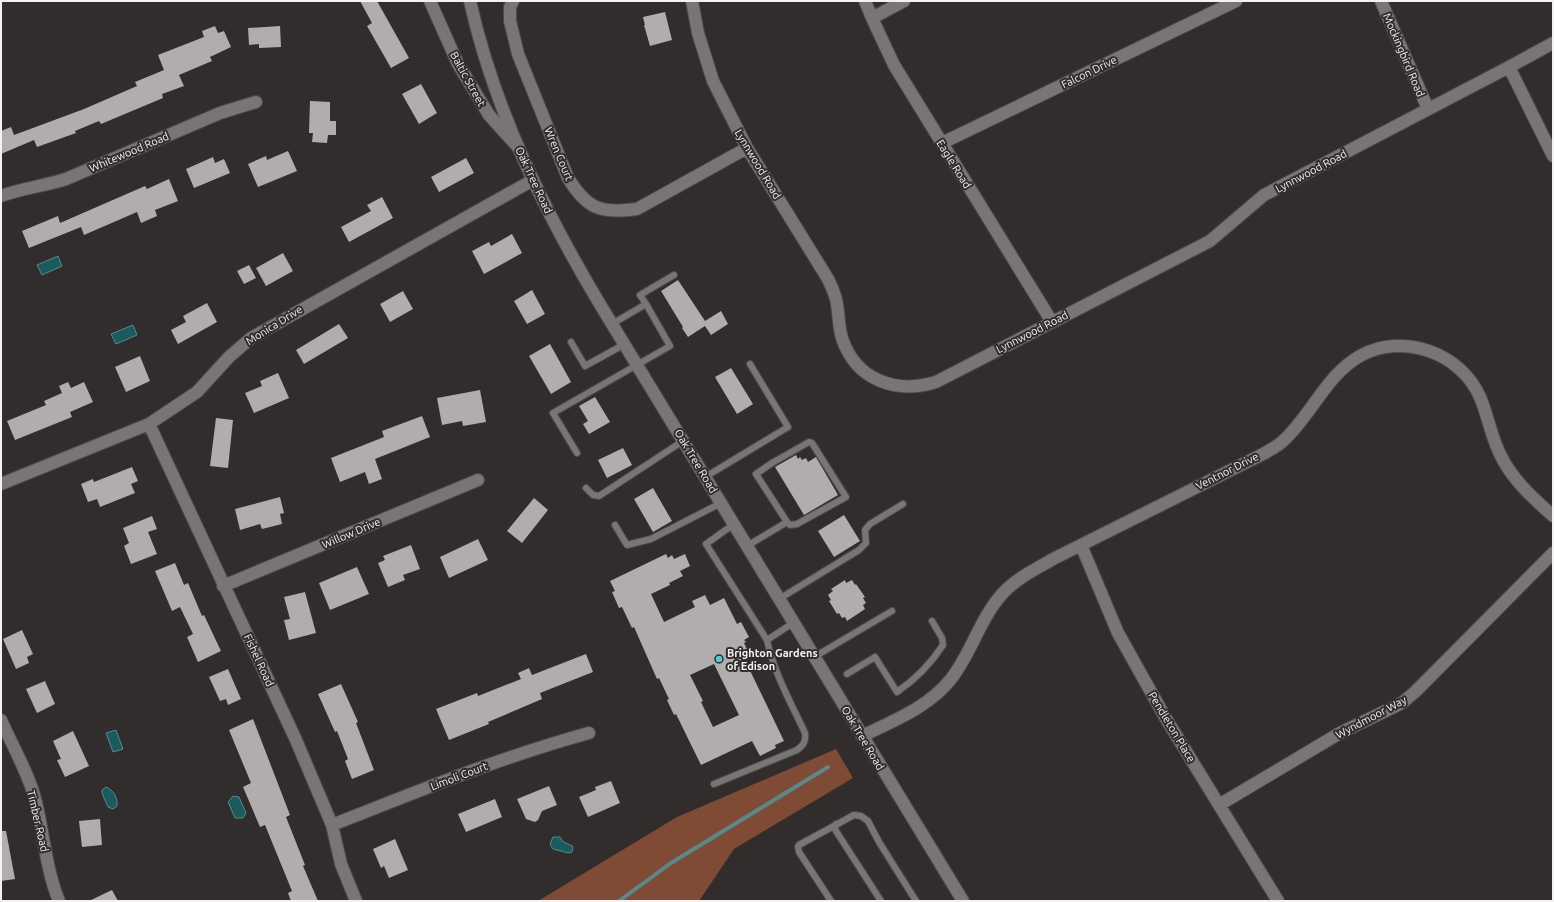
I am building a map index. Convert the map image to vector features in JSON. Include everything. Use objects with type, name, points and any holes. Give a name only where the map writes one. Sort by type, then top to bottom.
[{"type":"street","name":"Baltic Street","points":[[430,1],[458,64],[489,115],[519,149]]},
{"type":"street","name":"Oak Tree Road","points":[[470,1],[484,54],[519,149],[533,180],[580,271],[963,901]]},
{"type":"street","name":"Wren Court","points":[[513,1],[510,7],[510,21],[518,54],[568,178],[576,192],[591,205],[604,211],[618,212],[637,209],[747,148]]},
{"type":"street","name":"Lynnwood Road","points":[[692,1],[698,33],[713,81],[747,148],[828,279],[836,298],[842,338],[848,352],[856,364],[880,381],[894,386],[908,387],[922,386],[936,382],[1210,241],[1264,195],[1428,110],[1553,42]]},
{"type":"street","name":"Eagle Road","points":[[865,1],[894,65],[1052,322]]},
{"type":"street","points":[[872,18],[904,1]]},
{"type":"street","name":"Falcon Drive","points":[[942,143],[1236,1]]},
{"type":"street","name":"Mockingbird Road","points":[[1381,1],[1428,110]]},
{"type":"street","points":[[1509,67],[1553,156]]},
{"type":"street","name":"Whitewood Road","points":[[1,196],[11,192],[66,180],[220,113],[256,102]]},
{"type":"street","name":"Monica Drive","points":[[1,484],[149,424],[197,392],[229,356],[251,338],[533,180]]},
{"type":"street","name":"Ventnor Drive","points":[[862,736],[907,714],[933,696],[951,679],[969,649],[982,622],[1003,593],[1022,577],[1080,545],[1282,442],[1342,369],[1360,356],[1375,350],[1392,346],[1410,346],[1428,350],[1459,368],[1471,382],[1480,397],[1490,430],[1503,460],[1523,488],[1553,516]]},
{"type":"street","name":"Fishel Road","points":[[149,424],[223,586],[296,740],[332,825],[341,864],[356,901]]},
{"type":"street","name":"Willow Drive","points":[[223,586],[478,480]]},
{"type":"street","name":"Pendleton Place","points":[[1080,545],[1118,633],[1165,717],[1278,901]]},
{"type":"street","name":"Wyndmoor Way","points":[[1219,805],[1340,733],[1402,703],[1416,691],[1553,553]]},
{"type":"street","name":"Timber Road","points":[[1,720],[25,771],[36,800],[47,864],[58,901]]},
{"type":"street","name":"Limoli Court","points":[[332,825],[482,767],[541,746],[589,733]]},
{"type":"lane","points":[[577,453],[553,413],[670,346],[640,294],[674,275]]},
{"type":"lane","points":[[612,324],[646,304]]},
{"type":"lane","points":[[570,342],[585,366],[625,344]]},
{"type":"lane","points":[[705,477],[788,427],[750,364]]},
{"type":"lane","points":[[586,488],[593,495],[599,496],[684,441]]},
{"type":"lane","points":[[809,442],[812,443],[819,453],[846,497],[797,524],[790,525],[787,522],[756,474],[772,462],[809,442]]},
{"type":"lane","points":[[616,525],[627,545],[651,539],[721,503]]},
{"type":"lane","points":[[779,599],[859,550],[866,543],[866,530],[870,524],[903,504]]},
{"type":"lane","points":[[747,546],[787,522]]},
{"type":"lane","points":[[714,784],[797,750],[803,745],[806,739],[805,733],[776,671],[767,640],[706,544],[734,524]]},
{"type":"lane","points":[[814,657],[892,611]]},
{"type":"lane","points":[[847,674],[875,657],[897,692],[912,681],[928,666],[943,645],[942,638],[932,621]]},
{"type":"lane","points":[[767,640],[793,623]]},
{"type":"lane","points":[[831,901],[799,852],[798,847],[811,837],[854,815],[861,816],[868,821],[879,842],[916,901]]},
{"type":"lane","points":[[836,824],[836,831],[881,901]]},
{"type":"shaded area","points":[[836,749],[853,778],[734,849],[699,901],[538,901],[677,817]]},
{"type":"water","points":[[58,256],[62,266],[42,275],[37,265]]},
{"type":"water","points":[[133,325],[137,335],[116,344],[111,334]]},
{"type":"water","points":[[116,730],[123,749],[113,752],[106,733]]},
{"type":"water","points":[[106,787],[113,792],[116,798],[117,806],[113,809],[108,807],[102,793],[102,790]]},
{"type":"water","points":[[233,796],[239,797],[246,813],[243,818],[235,818],[228,802]]},
{"type":"water","points":[[553,837],[560,837],[562,841],[572,846],[572,852],[568,853],[553,849],[550,844]]},
{"type":"building","points":[[360,1],[377,1],[409,58],[391,68],[367,26],[372,23]]},
{"type":"building","points":[[665,12],[672,40],[650,46],[643,17]]},
{"type":"building","points":[[215,26],[218,33],[224,31],[231,47],[210,57],[212,61],[179,75],[184,86],[162,94],[163,98],[101,124],[99,121],[75,131],[76,133],[37,147],[34,140],[1,154],[1,131],[11,127],[14,135],[84,109],[137,86],[135,82],[164,70],[158,55],[204,37],[202,31]]},
{"type":"building","points":[[280,26],[281,47],[259,48],[259,44],[249,45],[248,28]]},
{"type":"building","points":[[421,84],[437,113],[419,124],[402,94]]},
{"type":"building","points":[[310,101],[330,102],[330,121],[336,121],[336,135],[328,135],[327,143],[312,142],[313,133],[309,133]]},
{"type":"building","points":[[288,151],[297,171],[258,187],[248,164],[266,156],[267,160]]},
{"type":"building","points":[[213,157],[215,163],[224,159],[230,173],[194,188],[186,169]]},
{"type":"building","points":[[466,158],[474,173],[439,192],[431,177]]},
{"type":"building","points":[[169,179],[178,201],[155,210],[157,216],[141,223],[137,212],[84,235],[81,227],[29,248],[22,231],[58,216],[60,223],[145,186],[147,189]]},
{"type":"building","points":[[382,197],[393,218],[349,242],[341,227],[371,211],[367,205]]},
{"type":"building","points":[[512,234],[522,253],[484,274],[472,251],[489,242],[491,246]]},
{"type":"building","points":[[283,253],[293,271],[266,286],[256,268]]},
{"type":"building","points":[[249,265],[256,278],[244,284],[237,271]]},
{"type":"building","points":[[678,280],[705,321],[721,311],[728,324],[711,335],[705,326],[688,337],[661,291]]},
{"type":"building","points":[[532,290],[545,314],[527,324],[514,301]]},
{"type":"building","points":[[403,291],[413,309],[390,322],[380,304]]},
{"type":"building","points":[[207,303],[217,322],[178,344],[171,330],[186,322],[183,316]]},
{"type":"building","points":[[339,324],[348,338],[304,364],[296,350]]},
{"type":"building","points":[[550,344],[571,382],[551,394],[529,356]]},
{"type":"building","points":[[140,356],[150,381],[126,392],[115,367]]},
{"type":"building","points":[[731,368],[753,404],[737,414],[715,377]]},
{"type":"building","points":[[278,373],[289,398],[254,413],[245,393],[262,386],[260,381]]},
{"type":"building","points":[[68,382],[71,388],[84,382],[93,402],[70,412],[72,417],[15,440],[7,421],[46,405],[44,401],[62,393],[59,386]]},
{"type":"building","points":[[480,390],[486,422],[463,426],[462,421],[442,425],[437,398]]},
{"type":"building","points":[[595,397],[610,422],[589,434],[583,424],[588,421],[579,406]]},
{"type":"building","points":[[422,416],[430,437],[375,459],[382,479],[369,484],[365,472],[340,482],[331,458],[384,437],[382,431]]},
{"type":"building","points":[[216,418],[233,420],[228,468],[210,466]]},
{"type":"building","points":[[623,448],[632,465],[607,478],[598,460]]},
{"type":"building","points":[[796,455],[798,459],[800,457],[802,460],[806,458],[808,462],[816,457],[838,495],[804,515],[775,467]]},
{"type":"building","points":[[132,467],[138,481],[131,484],[135,493],[100,507],[97,499],[88,502],[81,484],[93,479],[94,482]]},
{"type":"building","points":[[653,488],[672,521],[653,532],[634,499]]},
{"type":"building","points":[[280,497],[284,513],[280,514],[282,524],[262,529],[260,524],[240,530],[235,509]]},
{"type":"building","points":[[534,498],[548,510],[522,543],[507,531]]},
{"type":"building","points":[[844,515],[860,541],[834,557],[818,531]]},
{"type":"building","points":[[152,516],[157,529],[148,532],[157,554],[131,564],[124,546],[129,543],[123,528]]},
{"type":"building","points":[[478,539],[488,560],[449,578],[440,557]]},
{"type":"building","points":[[411,545],[420,569],[403,575],[405,580],[388,587],[378,563],[385,560],[383,556]]},
{"type":"building","name":"Brighton Gardens of Edison","points":[[666,554],[668,558],[672,555],[674,559],[685,554],[690,566],[680,571],[683,576],[669,583],[670,585],[651,594],[664,622],[695,607],[692,601],[705,595],[710,605],[724,598],[737,624],[741,622],[749,637],[744,640],[746,642],[744,643],[751,658],[745,660],[784,741],[775,745],[776,748],[760,756],[752,741],[701,765],[676,714],[674,715],[667,700],[669,699],[659,678],[657,679],[634,627],[632,628],[622,607],[619,608],[612,592],[615,591],[610,581]],"holes":[[[714,664],[739,715],[713,727],[701,702],[703,701],[690,675]]]},
{"type":"building","points":[[175,563],[184,585],[188,583],[202,616],[204,615],[221,651],[198,662],[187,637],[193,634],[180,607],[172,611],[155,571]]},
{"type":"building","points":[[357,567],[369,594],[330,610],[319,583]]},
{"type":"building","points":[[845,580],[846,583],[852,580],[855,585],[856,584],[865,597],[863,598],[866,603],[863,605],[865,609],[847,621],[845,617],[842,618],[839,613],[837,614],[829,601],[831,600],[828,595],[833,591],[831,589]]},
{"type":"building","points":[[305,592],[316,633],[289,640],[284,620],[290,619],[284,597]]},
{"type":"building","points":[[22,630],[33,654],[27,657],[29,663],[16,669],[3,639]]},
{"type":"building","points":[[586,654],[593,672],[540,693],[542,699],[488,722],[489,724],[449,740],[436,709],[477,693],[478,696],[521,679],[518,673],[529,668],[532,675]]},
{"type":"building","points":[[228,669],[241,699],[228,705],[226,699],[220,701],[209,677]]},
{"type":"building","points":[[45,681],[55,704],[37,713],[26,689]]},
{"type":"building","points":[[341,684],[358,722],[356,723],[374,770],[352,779],[345,761],[348,759],[337,731],[335,732],[318,694]]},
{"type":"building","points":[[253,719],[290,815],[286,817],[305,865],[303,866],[318,901],[291,901],[288,893],[292,891],[265,825],[260,827],[243,787],[251,783],[229,730]]},
{"type":"building","points":[[73,731],[89,766],[65,777],[57,760],[61,759],[53,741]]},
{"type":"building","points":[[611,781],[620,803],[588,817],[579,797],[596,790],[595,787]]},
{"type":"building","points":[[549,786],[557,805],[542,811],[538,820],[535,822],[526,819],[517,799]]},
{"type":"building","points":[[495,799],[502,817],[466,832],[458,814]]},
{"type":"building","points":[[100,819],[102,845],[82,847],[79,821]]},
{"type":"building","points":[[1,831],[6,831],[15,879],[1,881]]},
{"type":"building","points":[[395,839],[408,870],[389,878],[384,866],[381,868],[373,849]]},
{"type":"building","points":[[112,890],[118,901],[89,901]]},
{"type":"waterway","points":[[619,901],[671,863],[828,767]]},
{"type":"place","name":"Brighton Gardens of Edison","points":[[719,659]]}]
